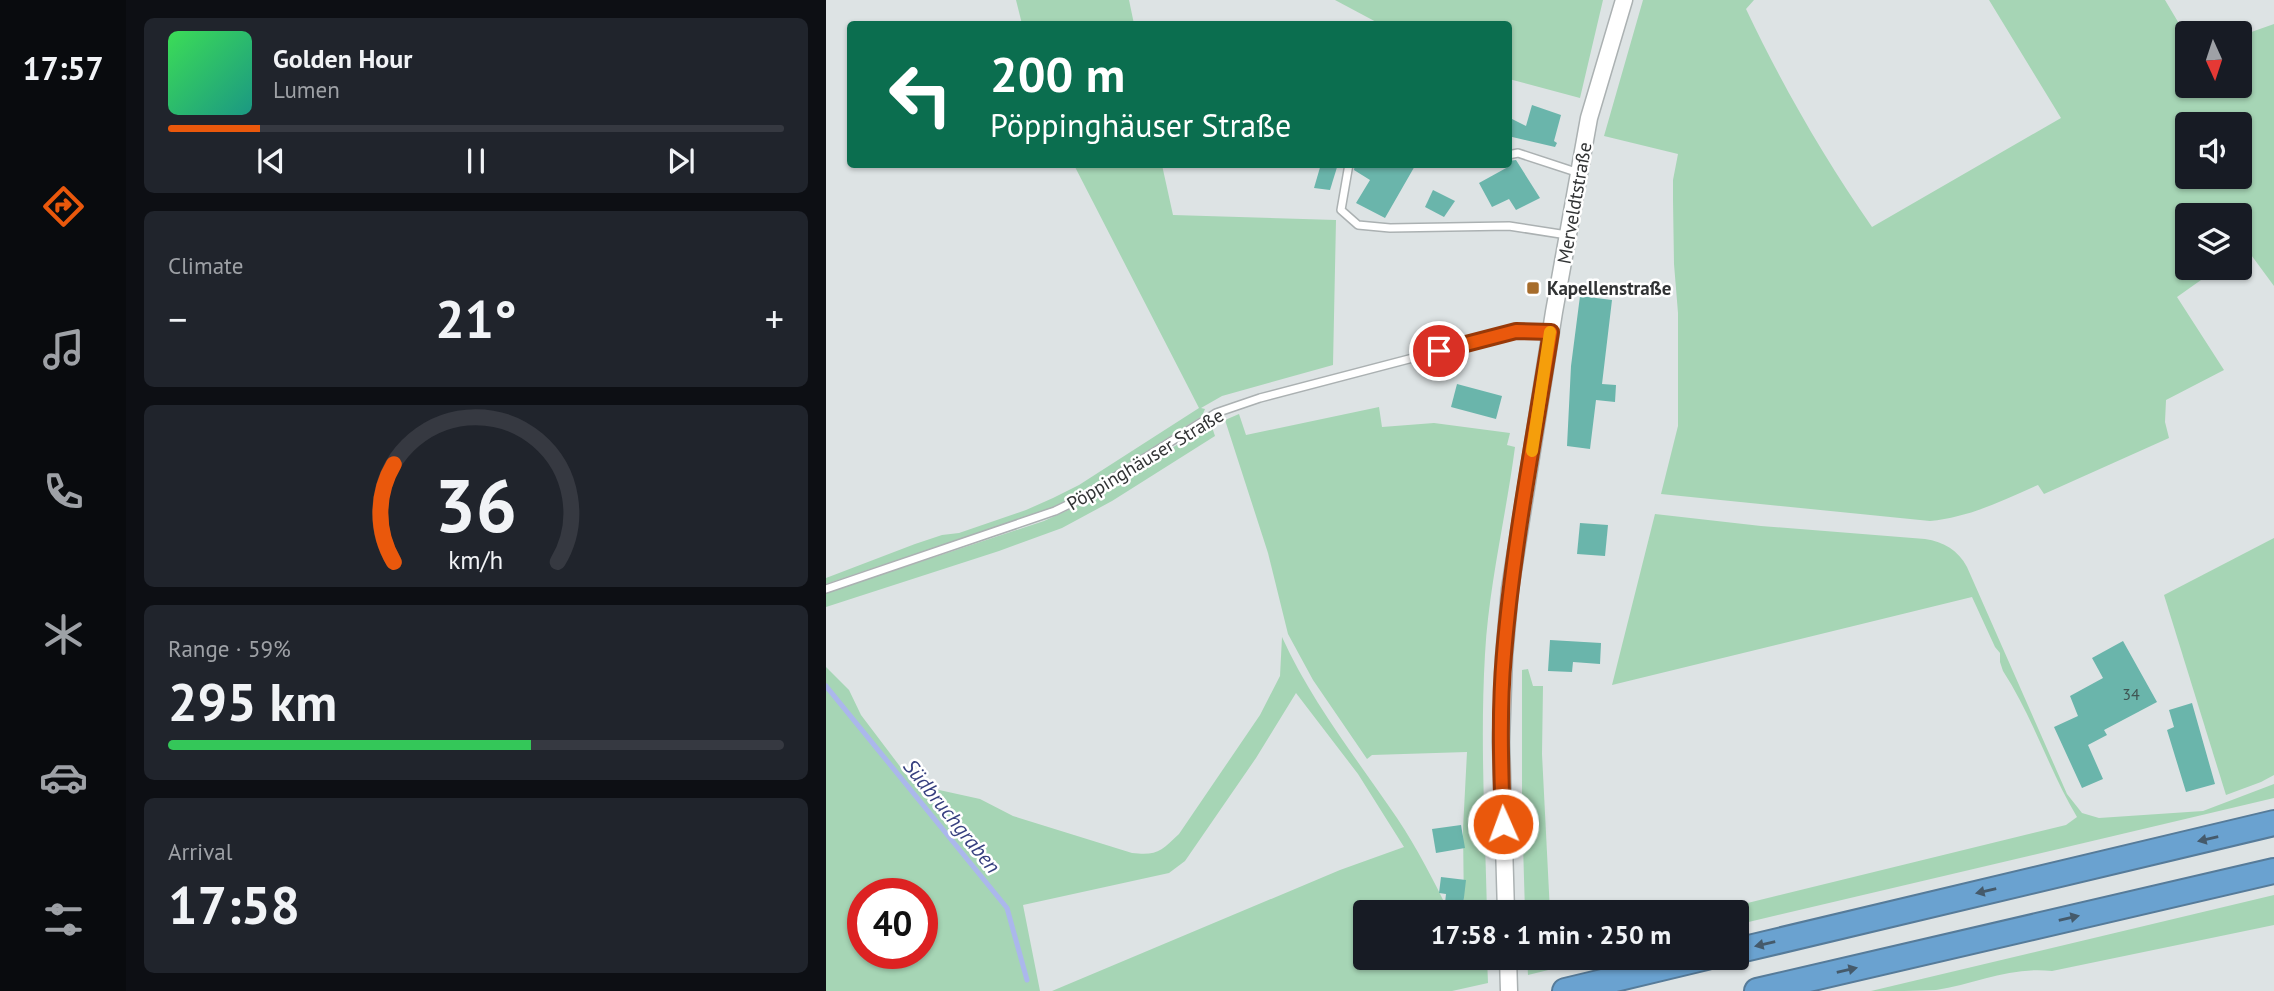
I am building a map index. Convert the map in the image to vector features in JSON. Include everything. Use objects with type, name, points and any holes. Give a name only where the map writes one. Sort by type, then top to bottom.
[{"type":"highway","points":[[1749,948],[2274,824]]},
{"type":"highway","points":[[1757,991],[2274,871]]},
{"type":"highway","points":[[1564,991],[1652,970]]},
{"type":"street","name":"Merveldtstraße","points":[[1506,900],[1501,742],[1510,589],[1579,174],[1590,118],[1624,0]]},
{"type":"street","points":[[1508,970],[1509,991]]},
{"type":"lane","points":[[1512,154],[1518,153],[1579,174]]},
{"type":"lane","points":[[1348,168],[1341,210],[1358,225],[1390,228],[1509,226],[1568,235]]},
{"type":"lane","name":"Pöppinghäuser Straße","points":[[826,589],[1055,512],[1216,413],[1260,398],[1516,331],[1551,332]]},
{"type":"green space","points":[[1016,0],[1129,0],[1133,21],[1021,21]]},
{"type":"green space","points":[[1335,0],[1603,0],[1580,98],[1512,80],[1512,21],[1374,21]]},
{"type":"green space","points":[[1643,0],[1754,0],[1746,9],[1774,65],[1821,148],[1872,227],[2061,118],[1989,0],[2165,0],[2177,21],[2175,21],[2175,98],[2252,98],[2252,32],[2274,24],[2274,286],[2252,256],[2252,203],[2175,203],[2175,280],[2201,280],[2177,297],[2224,370],[2166,400],[2165,422],[2169,438],[2044,494],[2038,485],[1972,512],[1930,521],[1661,494],[1678,426],[1678,313],[1674,264],[1673,180],[1678,154],[1604,136]]},
{"type":"green space","points":[[1076,168],[1163,168],[1173,215],[1336,220],[1333,365],[1222,396],[1201,408],[1205,409],[1202,416],[1057,506],[826,584],[826,578],[915,544],[942,535],[959,533],[1053,498],[1079,485],[1199,408]]},
{"type":"green space","points":[[1379,407],[1382,427],[1434,423],[1510,433],[1507,445],[1515,447],[1490,602],[1485,654],[1483,751],[1487,900],[1464,900],[1463,829],[1467,752],[1372,755],[1367,759],[1313,680],[1288,634],[1268,553],[1225,420],[1239,414],[1246,435]]},
{"type":"green space","points":[[1211,424],[1215,436],[1112,501],[1062,528],[826,607],[826,593],[1044,521],[1077,506]]},
{"type":"green space","points":[[1655,514],[1761,526],[1925,539],[1950,548],[1967,567],[2067,794],[2082,813],[2099,818],[2203,811],[2274,784],[2274,798],[1749,922],[1749,903],[2066,825],[2077,817],[2003,671],[2000,653],[1972,597],[1612,685]]},
{"type":"green space","points":[[2274,538],[2274,775],[2226,795],[2164,595]]},
{"type":"green space","points":[[1282,637],[1321,708],[1397,818],[1443,900],[1353,900],[1353,970],[1488,970],[1488,983],[1452,991],[1052,991],[1340,870],[1404,847],[1358,774],[1296,693],[1256,758],[1185,861],[1169,873],[1023,905],[1040,991],[826,991],[826,667],[849,690],[861,715],[908,777],[921,786],[980,799],[1013,816],[1140,854],[1158,851],[1179,834],[1260,715],[1280,676]]},
{"type":"green space","points":[[1528,669],[1533,686],[1543,686],[1542,754],[1549,900],[1525,900],[1522,670]]},
{"type":"green space","points":[[2274,895],[2274,925],[2052,971],[2008,973],[1936,990],[1871,991]]},
{"type":"green space","points":[[1528,970],[1548,970],[1528,975]]},
{"type":"building","points":[[1532,105],[1561,115],[1555,147],[1512,137],[1512,119],[1526,126]]},
{"type":"building","points":[[1512,160],[1516,160],[1540,198],[1516,210],[1509,199],[1492,207],[1479,183],[1506,168],[1512,168]]},
{"type":"building","points":[[1320,168],[1337,168],[1330,190],[1314,188]]},
{"type":"building","points":[[1414,168],[1385,218],[1356,203],[1370,180],[1354,170]]},
{"type":"building","points":[[1433,190],[1455,201],[1444,217],[1425,207]]},
{"type":"building","points":[[1580,296],[1612,300],[1602,384],[1616,385],[1615,402],[1596,400],[1590,449],[1567,446],[1571,366]]},
{"type":"building","points":[[1457,384],[1502,396],[1496,419],[1451,407]]},
{"type":"building","points":[[1580,523],[1608,525],[1605,556],[1577,554]]},
{"type":"building","points":[[1550,640],[1601,643],[1600,664],[1573,662],[1572,672],[1548,671]]},
{"type":"building","points":[[2123,641],[2157,702],[2104,730],[2107,735],[2088,745],[2103,779],[2082,788],[2054,727],[2078,716],[2070,696],[2103,678],[2092,658]]},
{"type":"building","points":[[2192,703],[2215,784],[2186,792],[2167,730],[2174,727],[2169,710]]},
{"type":"building","points":[[1461,825],[1465,848],[1436,853],[1432,829]]},
{"type":"building","points":[[1441,877],[1466,880],[1464,900],[1445,900],[1446,894],[1439,893]]},
{"type":"waterway","name":"Südbruchgraben","points":[[826,686],[1007,908],[1027,980]]},
{"type":"slow traffic","points":[[1532,451],[1550,332]]},
{"type":"place","name":"Kapellenstraße","points":[[1533,288]]},
{"type":"route","points":[[1439,351],[1516,331],[1551,332],[1510,589],[1501,742],[1503,824]]}]
